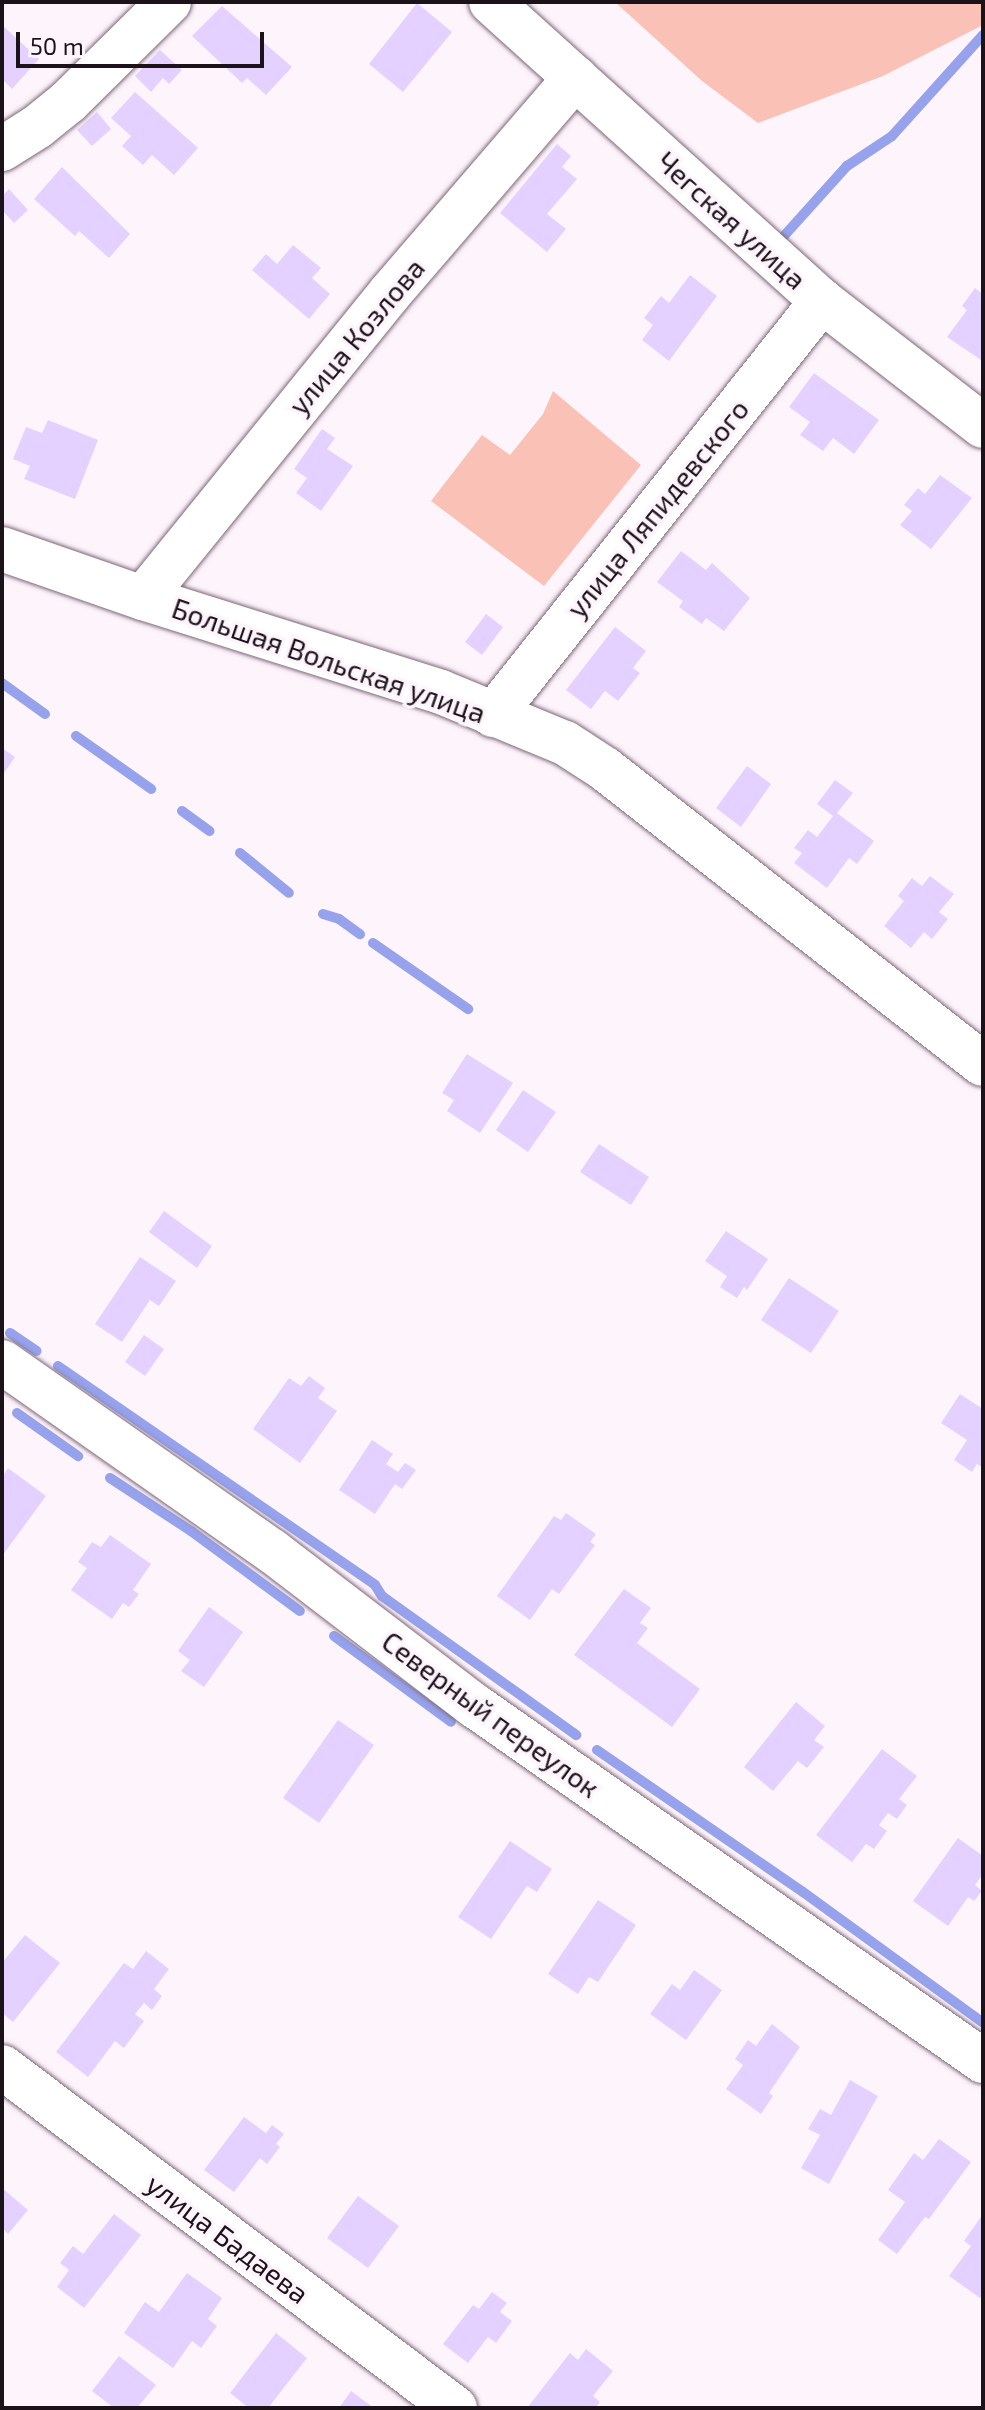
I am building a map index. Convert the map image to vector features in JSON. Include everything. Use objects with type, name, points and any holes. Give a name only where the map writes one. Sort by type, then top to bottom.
[{"type":"street","points":[[2,149],[68,102],[169,2]]},
{"type":"street","name":"Чегская улица","points":[[491,2],[822,301],[983,426]]},
{"type":"street","name":"улица Козлова","points":[[143,598],[390,293],[575,78]]},
{"type":"street","name":"улица Ляпидевского","points":[[493,715],[822,301]]},
{"type":"street","name":"Большая Вольская улица","points":[[2,549],[143,598],[441,692],[565,743],[605,769],[983,1064]]},
{"type":"street","name":"Северный переулок","points":[[2,1362],[284,1560],[475,1706],[983,2061]]},
{"type":"street","name":"улица Бадаева","points":[[2,2067],[455,2408]]},
{"type":"shaded area","points":[[615,2],[983,2],[983,25],[883,76],[758,123],[702,81]]},
{"type":"shaded area","points":[[553,391],[641,465],[544,586],[431,501],[482,435],[510,455],[543,414]]},
{"type":"building","points":[[417,3],[452,32],[403,92],[369,64]]},
{"type":"building","points":[[222,6],[292,67],[266,95],[247,78],[242,83],[192,36]]},
{"type":"building","points":[[2,25],[39,59],[12,89],[2,79]]},
{"type":"building","points":[[160,50],[182,70],[169,84],[163,78],[151,92],[135,76]]},
{"type":"building","points":[[135,92],[198,148],[174,175],[152,155],[143,165],[122,146],[131,136],[111,118]]},
{"type":"building","points":[[97,112],[111,129],[92,146],[77,130]]},
{"type":"building","points":[[557,144],[571,156],[562,167],[577,179],[547,214],[566,229],[547,252],[500,213]]},
{"type":"building","points":[[62,167],[130,234],[109,258],[79,231],[75,236],[34,199]]},
{"type":"building","points":[[9,189],[28,210],[14,223],[2,210],[2,196]]},
{"type":"building","points":[[293,245],[321,268],[312,278],[330,294],[309,319],[252,270],[266,254],[277,264]]},
{"type":"building","points":[[690,275],[717,296],[669,361],[642,340],[653,325],[644,318],[661,296],[669,303]]},
{"type":"building","points":[[975,288],[983,294],[981,360],[947,337],[967,310],[962,306]]},
{"type":"building","points":[[814,373],[879,420],[854,454],[833,438],[823,451],[800,435],[810,422],[789,407]]},
{"type":"building","points":[[48,420],[98,440],[75,499],[24,479],[30,466],[13,459],[26,427],[42,433]]},
{"type":"building","points":[[322,429],[335,438],[327,449],[353,466],[321,511],[296,493],[307,478],[294,469]]},
{"type":"building","points":[[940,475],[972,498],[931,549],[900,525],[912,511],[904,505],[918,488],[925,494]]},
{"type":"building","points":[[681,551],[706,570],[712,563],[750,598],[724,631],[706,618],[702,624],[679,607],[683,601],[657,582]]},
{"type":"building","points":[[486,614],[503,627],[482,655],[465,642]]},
{"type":"building","points":[[615,627],[646,651],[633,668],[640,673],[618,701],[605,691],[591,709],[566,690]]},
{"type":"building","points":[[2,748],[15,757],[2,776]]},
{"type":"building","points":[[747,766],[771,784],[741,827],[716,808]]},
{"type":"building","points":[[835,780],[853,793],[837,813],[874,841],[857,864],[849,858],[827,888],[794,863],[802,853],[794,848],[808,830],[817,837],[833,816],[817,804]]},
{"type":"building","points":[[930,876],[954,894],[939,912],[948,919],[932,939],[924,932],[911,948],[884,926],[904,901],[898,896],[912,878],[922,886]]},
{"type":"building","points":[[467,1054],[513,1083],[480,1133],[447,1111],[454,1100],[442,1093]]},
{"type":"building","points":[[523,1090],[556,1112],[528,1152],[496,1130]]},
{"type":"building","points":[[599,1144],[649,1177],[631,1205],[580,1172]]},
{"type":"building","points":[[164,1211],[212,1246],[197,1268],[149,1232]]},
{"type":"building","points":[[726,1231],[768,1259],[747,1290],[744,1287],[737,1298],[720,1287],[727,1276],[705,1261]]},
{"type":"building","points":[[140,1257],[176,1281],[159,1306],[150,1300],[122,1342],[95,1324]]},
{"type":"building","points":[[789,1278],[839,1311],[811,1353],[761,1320]]},
{"type":"building","points":[[144,1335],[164,1349],[145,1376],[125,1362]]},
{"type":"building","points":[[309,1376],[325,1388],[318,1398],[337,1411],[300,1463],[253,1429],[289,1378],[301,1386]]},
{"type":"building","points":[[960,1394],[983,1409],[983,1468],[977,1464],[972,1472],[954,1460],[967,1440],[941,1423]]},
{"type":"building","points":[[372,1440],[393,1454],[386,1464],[398,1472],[405,1463],[416,1470],[402,1489],[395,1484],[375,1514],[339,1490]]},
{"type":"building","points":[[8,1468],[46,1496],[2,1556],[2,1477]]},
{"type":"building","points":[[566,1513],[596,1534],[590,1542],[595,1545],[559,1594],[552,1589],[530,1620],[497,1596],[554,1516],[561,1520]]},
{"type":"building","points":[[110,1535],[151,1564],[133,1590],[139,1594],[129,1607],[123,1603],[112,1619],[71,1590],[87,1568],[78,1562],[92,1542],[101,1547]]},
{"type":"building","points":[[624,1589],[651,1608],[640,1623],[648,1628],[637,1643],[700,1689],[672,1727],[574,1655]]},
{"type":"building","points":[[209,1607],[243,1632],[204,1687],[181,1671],[190,1660],[178,1651]]},
{"type":"building","points":[[796,1702],[825,1726],[814,1740],[824,1747],[807,1768],[798,1761],[773,1791],[744,1767]]},
{"type":"building","points":[[338,1720],[374,1745],[319,1823],[283,1798]]},
{"type":"building","points":[[882,1749],[917,1776],[899,1799],[907,1805],[897,1819],[888,1813],[879,1825],[887,1831],[874,1849],[866,1844],[852,1862],[816,1835]]},
{"type":"building","points":[[958,1838],[983,1856],[983,1874],[975,1885],[982,1891],[974,1901],[968,1897],[948,1926],[913,1901]]},
{"type":"building","points":[[510,1841],[552,1869],[537,1892],[527,1886],[491,1939],[458,1917]]},
{"type":"building","points":[[598,1900],[636,1925],[598,1982],[589,1977],[578,1994],[548,1974]]},
{"type":"building","points":[[25,1935],[60,1963],[13,2022],[2,2013],[2,1963]]},
{"type":"building","points":[[146,1951],[169,1969],[154,1989],[162,1996],[152,2010],[144,2003],[135,2014],[144,2021],[124,2048],[115,2041],[88,2077],[56,2052],[124,1963],[133,1969]]},
{"type":"building","points":[[694,1970],[722,1990],[686,2040],[650,2014],[672,1984],[680,1990]]},
{"type":"building","points":[[772,2024],[800,2047],[769,2093],[773,2096],[761,2114],[726,2089],[743,2065],[735,2059],[748,2040],[756,2046]]},
{"type":"building","points":[[850,2080],[878,2096],[829,2184],[801,2168],[820,2135],[808,2129],[820,2109],[831,2115]]},
{"type":"building","points":[[244,2117],[266,2133],[272,2125],[284,2134],[276,2144],[280,2147],[267,2164],[260,2158],[234,2192],[204,2170]]},
{"type":"building","points":[[939,2139],[971,2162],[929,2219],[925,2217],[897,2254],[878,2240],[905,2202],[888,2190],[914,2153],[923,2160]]},
{"type":"building","points":[[2,2188],[28,2210],[8,2234],[2,2228]]},
{"type":"building","points":[[358,2196],[399,2226],[368,2268],[327,2238]]},
{"type":"building","points":[[114,2214],[141,2235],[84,2308],[57,2287],[69,2270],[60,2263],[73,2246],[83,2254]]},
{"type":"building","points":[[983,2214],[983,2295],[980,2298],[949,2276],[971,2246],[964,2241]]},
{"type":"building","points":[[187,2273],[222,2298],[208,2319],[217,2326],[201,2348],[192,2341],[173,2368],[124,2333],[145,2302],[159,2312]]},
{"type":"building","points":[[492,2292],[507,2303],[500,2312],[512,2321],[496,2343],[488,2337],[468,2363],[443,2344],[473,2305],[479,2309]]},
{"type":"building","points":[[276,2333],[307,2358],[268,2408],[249,2408],[230,2393]]},
{"type":"building","points":[[586,2349],[613,2371],[593,2396],[600,2402],[595,2408],[527,2408],[570,2353],[578,2360]]},
{"type":"building","points":[[119,2356],[156,2385],[137,2408],[114,2408],[92,2391]]},
{"type":"building","points":[[351,2391],[374,2408],[339,2408]]},
{"type":"waterway","points":[[783,237],[847,166],[892,136],[983,35]]},
{"type":"waterway","points":[[2,683],[45,714]]},
{"type":"waterway","points":[[76,736],[151,789]]},
{"type":"waterway","points":[[182,811],[210,831]]},
{"type":"waterway","points":[[240,853],[289,893]]},
{"type":"waterway","points":[[323,914],[339,919],[360,934]]},
{"type":"waterway","points":[[373,943],[468,1009]]},
{"type":"waterway","points":[[10,1333],[37,1351]]},
{"type":"waterway","points":[[58,1366],[375,1585],[382,1596],[576,1735]]},
{"type":"waterway","points":[[17,1413],[78,1456]]},
{"type":"waterway","points":[[110,1478],[191,1531],[300,1611]]},
{"type":"waterway","points":[[334,1636],[451,1722]]},
{"type":"waterway","points":[[597,1750],[803,1892],[983,2023]]}]
